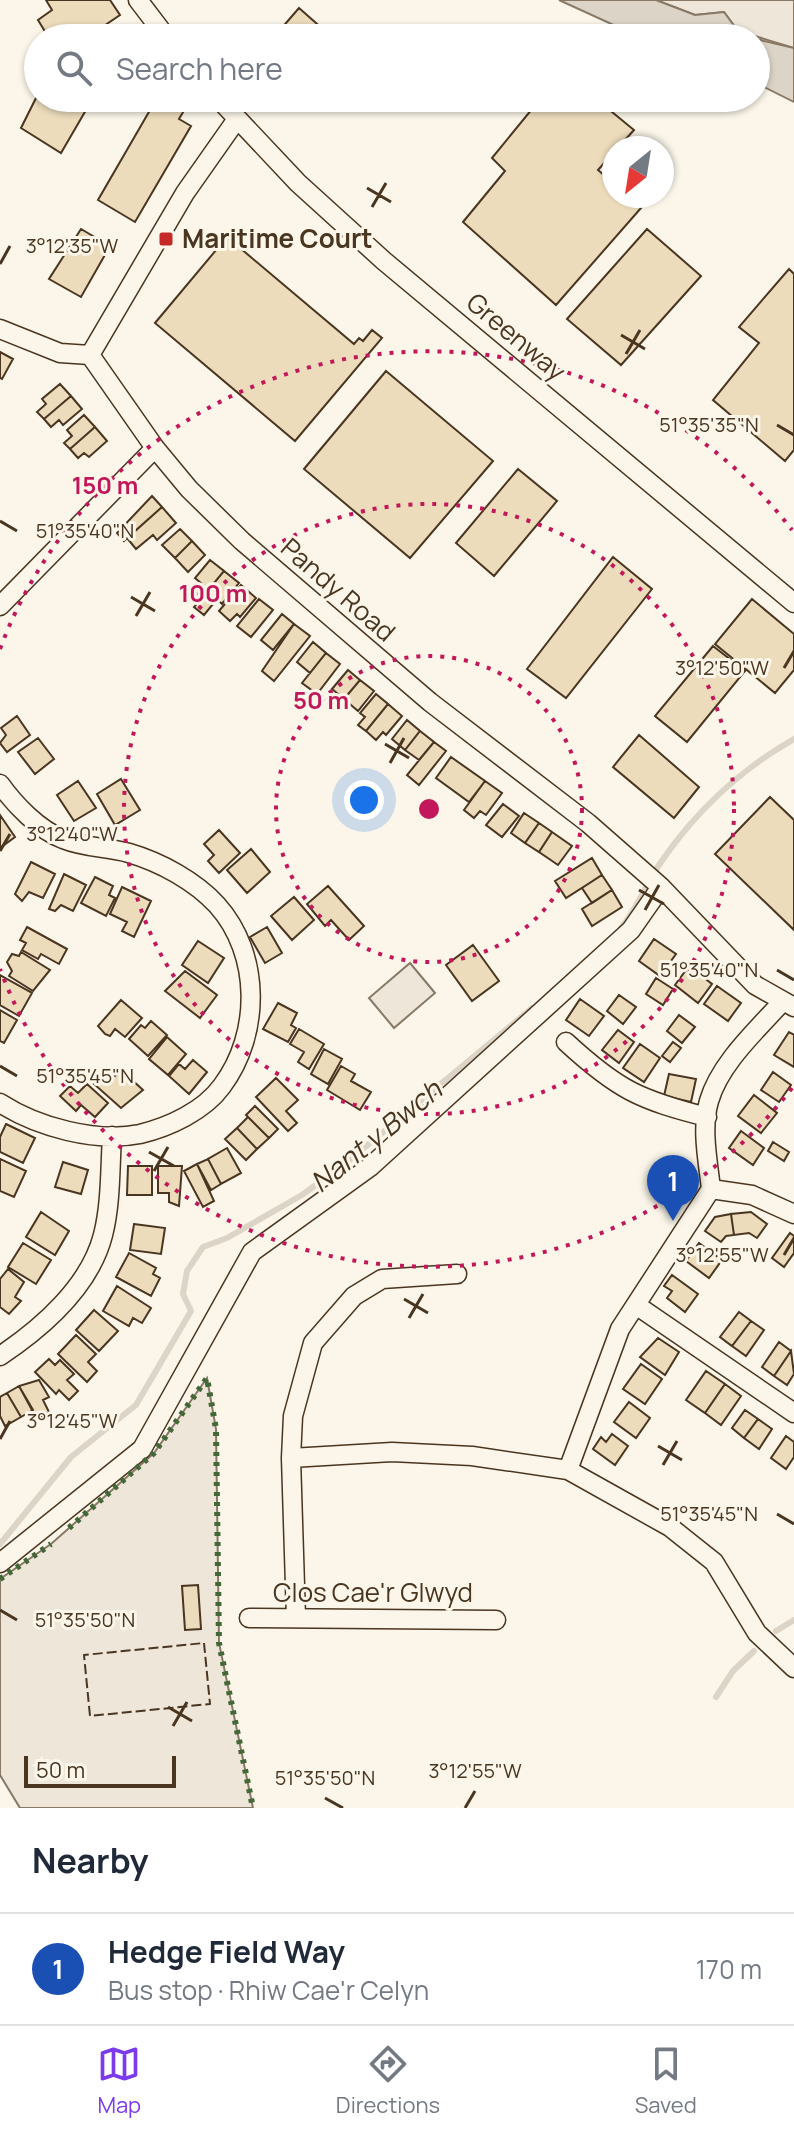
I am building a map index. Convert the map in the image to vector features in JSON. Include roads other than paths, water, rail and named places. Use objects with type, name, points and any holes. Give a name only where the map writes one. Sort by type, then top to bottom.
[{"type":"street","points":[[138,0],[156,24]]},
{"type":"street","name":"Greenway","points":[[231,112],[298,183],[384,261],[794,603]]},
{"type":"street","points":[[0,329],[60,353],[90,355],[185,193],[237,119]]},
{"type":"street","name":"Pandy Road","points":[[90,355],[155,448],[189,489],[315,606],[497,755],[588,823],[661,887],[755,985],[788,1004]]},
{"type":"street","points":[[0,606],[155,448]]},
{"type":"street","points":[[0,784],[35,821],[60,838],[128,853],[186,880],[217,905],[234,930],[247,959],[251,986],[249,1016],[234,1066],[221,1088],[164,1128],[97,1137],[55,1126],[0,1103]]},
{"type":"street","points":[[0,1563],[142,1449],[252,1252],[370,1167],[631,930],[661,887]]},
{"type":"street","points":[[568,1470],[620,1329],[711,1189],[705,1139],[708,1102],[721,1076],[788,1004]]},
{"type":"street","points":[[566,1042],[610,1080],[648,1102],[707,1117]]},
{"type":"street","points":[[0,1356],[44,1321],[74,1289],[91,1262],[103,1236],[112,1136]]},
{"type":"street","points":[[711,1189],[752,1195],[794,1214]]},
{"type":"street","points":[[296,1618],[291,1458],[293,1416],[313,1343],[354,1296],[382,1279],[457,1274]]},
{"type":"street","points":[[636,1305],[794,1413]]},
{"type":"street","points":[[291,1458],[392,1452],[472,1456],[568,1470],[670,1527],[714,1562],[757,1633],[794,1668]]},
{"type":"street","name":"Clos Cae'r Glwyd","points":[[249,1618],[496,1620]]},
{"type":"waterway","name":"Nant y Bwch","points":[[621,928],[659,865],[703,810],[737,778],[794,739]]},
{"type":"waterway","name":"Nant y Bwch","points":[[0,1544],[71,1457],[136,1405],[191,1311],[183,1294],[187,1271],[203,1247],[227,1238],[302,1195],[346,1163],[532,1008]]},
{"type":"waterway","points":[[776,1631],[794,1620]]},
{"type":"waterway","points":[[716,1697],[733,1671],[754,1651]]},
{"type":"place","name":"Maritime Court","points":[[166,239]]},
{"type":"place","name":"Hedge Field Way","points":[[673,1221]]}]
